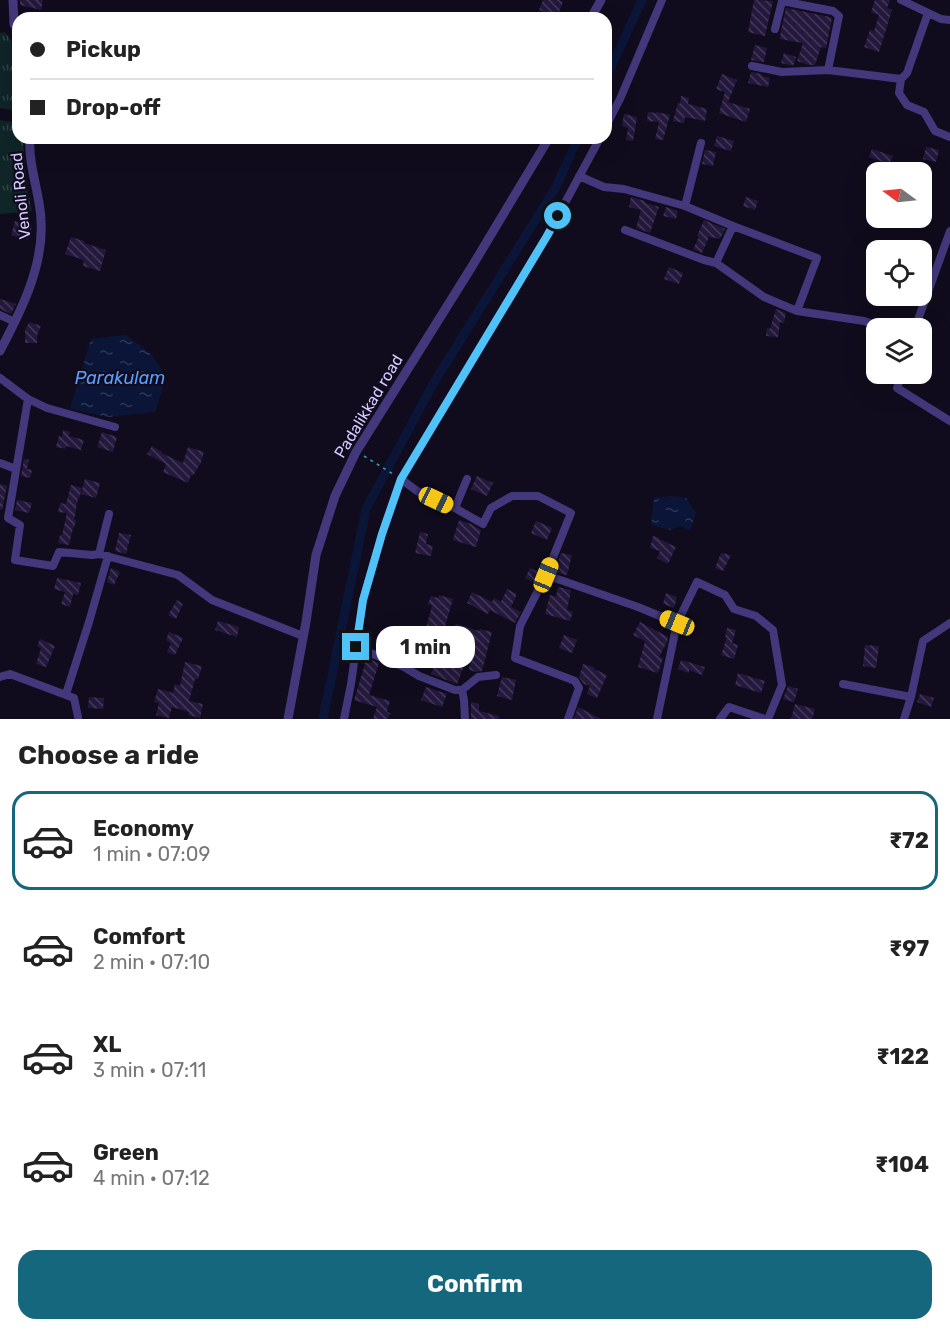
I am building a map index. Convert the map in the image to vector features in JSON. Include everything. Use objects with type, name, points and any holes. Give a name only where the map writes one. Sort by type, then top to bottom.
[{"type":"street","points":[[612,114],[662,0]]},
{"type":"street","points":[[901,0],[941,19],[950,20]]},
{"type":"street","points":[[775,29],[782,1],[834,11],[839,16],[828,70]]},
{"type":"street","points":[[928,13],[907,72],[902,79],[899,93],[907,105],[924,112],[935,131],[950,137]]},
{"type":"street","points":[[752,66],[782,72],[828,70],[902,79]]},
{"type":"street","points":[[685,206],[701,142]]},
{"type":"street","name":"Venoli Road","points":[[0,351],[31,283],[41,245],[41,219],[30,144]]},
{"type":"street","name":"Padalikkad road","points":[[288,719],[316,555],[335,496],[356,452],[545,144]]},
{"type":"street","points":[[344,719],[363,600],[401,479],[547,236],[597,144]]},
{"type":"street","points":[[579,176],[604,187],[624,189],[685,206],[817,258],[797,311]]},
{"type":"street","points":[[716,263],[733,226]]},
{"type":"street","points":[[625,230],[716,263],[764,297],[797,311],[866,322]]},
{"type":"street","points":[[919,318],[950,231]]},
{"type":"street","points":[[0,315],[15,322]]},
{"type":"street","points":[[0,378],[28,399],[47,408],[115,428]]},
{"type":"street","points":[[898,384],[897,388],[950,421]]},
{"type":"street","points":[[28,399],[8,518],[20,525],[15,560],[53,566],[59,552],[108,556],[178,575],[212,600],[303,636]]},
{"type":"street","points":[[0,464],[16,469]]},
{"type":"street","points":[[401,479],[417,490],[483,524],[491,508],[512,496],[538,496],[571,513],[546,575],[520,626],[515,658],[575,681],[579,688],[568,719]]},
{"type":"street","points":[[455,508],[467,479]]},
{"type":"street","points":[[99,554],[109,514]]},
{"type":"street","points":[[66,694],[108,556]]},
{"type":"street","points":[[546,575],[677,623]]},
{"type":"street","points":[[657,719],[677,623],[697,582],[725,595],[734,609],[756,616],[773,630],[782,686],[766,719],[729,707],[720,719]]},
{"type":"street","points":[[904,719],[923,641],[950,623]]},
{"type":"street","points":[[356,647],[455,690],[462,690],[478,677],[496,675]]},
{"type":"street","points":[[0,677],[10,674],[74,698],[79,718]]},
{"type":"street","points":[[843,684],[910,697]]},
{"type":"street","points":[[462,690],[465,719]]},
{"type":"path","points":[[356,452],[401,479]]},
{"type":"green space","points":[[5,32],[12,42],[12,110],[0,108],[0,33]]},
{"type":"green space","points":[[0,120],[12,122],[12,144],[23,144],[26,185],[32,211],[0,214]]},
{"type":"water","name":"Parakulam","points":[[126,335],[152,355],[166,377],[155,412],[109,417],[70,409],[91,339]]},
{"type":"water","points":[[672,496],[686,498],[696,513],[690,531],[680,526],[671,530],[651,525],[654,498]]},
{"type":"building","points":[[20,0],[43,0],[41,10],[20,5]]},
{"type":"building","points":[[543,0],[563,2],[559,12],[539,10]]},
{"type":"building","points":[[754,0],[773,1],[765,36],[748,32]]},
{"type":"building","points":[[875,0],[890,0],[887,8],[892,10],[879,52],[864,47],[870,30],[874,31],[879,15],[871,12]]},
{"type":"building","points":[[786,8],[832,18],[826,48],[821,47],[815,65],[797,61],[803,43],[780,39]]},
{"type":"building","points":[[755,45],[767,48],[764,62],[751,60]]},
{"type":"building","points":[[784,53],[796,57],[793,66],[781,63]]},
{"type":"building","points":[[751,72],[770,78],[768,87],[748,83]]},
{"type":"building","points":[[722,74],[737,80],[728,102],[750,109],[746,122],[719,113],[725,92],[716,89]]},
{"type":"building","points":[[681,96],[689,98],[688,104],[707,109],[705,121],[685,117],[684,123],[673,121]]},
{"type":"building","points":[[648,112],[670,115],[663,140],[655,139],[659,122],[647,121]]},
{"type":"building","points":[[624,114],[637,117],[633,141],[626,140],[628,128],[622,126]]},
{"type":"building","points":[[717,136],[734,141],[731,151],[714,146]]},
{"type":"building","points":[[926,147],[939,150],[936,162],[923,159]]},
{"type":"building","points":[[872,149],[893,156],[890,162],[869,157]]},
{"type":"building","points":[[705,150],[716,152],[713,166],[702,164]]},
{"type":"building","points":[[631,197],[659,207],[650,233],[636,228],[641,210],[629,207]]},
{"type":"building","points":[[746,197],[758,201],[755,210],[743,206]]},
{"type":"building","points":[[666,207],[678,211],[676,219],[663,216]]},
{"type":"building","points":[[704,220],[725,229],[720,239],[709,237],[702,253],[693,249]]},
{"type":"building","points":[[15,221],[32,226],[28,240],[11,235]]},
{"type":"building","points":[[71,237],[106,250],[100,271],[83,266],[84,260],[65,254]]},
{"type":"building","points":[[669,267],[683,273],[679,284],[664,279]]},
{"type":"building","points":[[0,299],[16,304],[11,314],[0,309]]},
{"type":"building","points":[[776,309],[786,313],[784,323],[780,322],[778,337],[766,336],[767,328],[770,329]]},
{"type":"building","points":[[29,322],[41,326],[37,335],[37,343],[25,343],[25,331]]},
{"type":"building","points":[[63,430],[70,432],[69,436],[84,440],[81,450],[66,446],[66,449],[56,447]]},
{"type":"building","points":[[102,432],[117,437],[113,452],[97,447]]},
{"type":"building","points":[[152,446],[161,453],[183,463],[188,447],[204,452],[200,465],[193,476],[191,475],[188,483],[163,472],[166,464],[147,454]]},
{"type":"building","points":[[24,459],[29,460],[27,469],[32,470],[30,478],[21,476]]},
{"type":"building","points":[[477,476],[493,483],[487,496],[471,489]]},
{"type":"building","points":[[85,479],[100,483],[96,498],[81,494]]},
{"type":"building","points":[[0,484],[7,486],[2,510],[0,510]]},
{"type":"building","points":[[71,485],[82,488],[69,545],[58,543],[67,513],[58,512],[60,503],[66,504]]},
{"type":"building","points":[[17,500],[32,503],[29,513],[15,510]]},
{"type":"building","points":[[459,520],[481,530],[476,547],[453,540]]},
{"type":"building","points":[[536,521],[552,528],[547,540],[531,533]]},
{"type":"building","points":[[420,532],[428,534],[426,544],[433,546],[431,556],[415,553]]},
{"type":"building","points":[[119,533],[131,535],[126,554],[115,551]]},
{"type":"building","points":[[653,536],[676,547],[668,564],[657,558],[660,551],[650,548]]},
{"type":"building","points":[[561,553],[572,555],[567,575],[554,572]]},
{"type":"building","points":[[721,553],[731,555],[723,571],[715,568]]},
{"type":"building","points":[[111,568],[120,572],[114,585],[107,582]]},
{"type":"building","points":[[530,568],[540,573],[535,583],[525,578]]},
{"type":"building","points":[[57,578],[81,583],[78,595],[73,594],[70,607],[61,604],[65,592],[54,589]]},
{"type":"building","points":[[558,587],[571,590],[567,610],[573,612],[570,621],[545,614],[550,595],[556,597]]},
{"type":"building","points":[[507,589],[517,594],[511,607],[521,612],[515,623],[490,610],[488,614],[467,603],[472,592],[492,602],[494,598],[501,602]]},
{"type":"building","points":[[666,593],[677,597],[674,608],[663,604]]},
{"type":"building","points":[[439,595],[453,599],[439,647],[468,656],[457,684],[431,674],[439,654],[420,647],[432,606],[428,604],[431,596],[438,598]]},
{"type":"building","points":[[177,600],[183,604],[176,619],[168,615]]},
{"type":"building","points":[[218,621],[239,627],[237,637],[215,630]]},
{"type":"building","points":[[640,622],[668,637],[659,657],[663,658],[658,673],[638,667],[645,641],[633,635]]},
{"type":"building","points":[[456,624],[479,631],[480,629],[492,632],[482,671],[469,670],[475,642],[451,635]]},
{"type":"building","points":[[727,628],[736,630],[732,643],[738,645],[734,659],[721,655],[727,637],[725,637]]},
{"type":"building","points":[[169,632],[183,638],[175,655],[167,652],[171,643],[166,640]]},
{"type":"building","points":[[564,635],[577,640],[572,653],[559,648]]},
{"type":"building","points":[[40,639],[55,646],[46,667],[36,664],[41,648],[37,646]]},
{"type":"building","points":[[865,645],[879,646],[876,668],[863,666]]},
{"type":"building","points":[[415,647],[425,650],[420,667],[410,664]]},
{"type":"building","points":[[361,656],[379,663],[369,695],[390,701],[388,719],[373,719],[377,707],[354,700],[365,664],[360,662]]},
{"type":"building","points":[[681,660],[705,667],[702,675],[678,669]]},
{"type":"building","points":[[185,662],[202,666],[198,679],[195,679],[189,701],[203,704],[200,718],[172,707],[169,718],[156,715],[159,703],[154,702],[158,689],[173,693],[175,684],[180,686]]},
{"type":"building","points":[[583,664],[594,667],[607,675],[597,698],[587,694],[590,686],[584,684],[579,677]]},
{"type":"building","points":[[738,673],[765,681],[761,693],[735,685]]},
{"type":"building","points":[[502,677],[516,680],[512,700],[497,696]]},
{"type":"building","points":[[788,686],[798,689],[794,702],[783,699]]},
{"type":"building","points":[[426,687],[447,694],[442,707],[421,700]]},
{"type":"building","points":[[920,694],[934,698],[931,707],[917,702]]},
{"type":"building","points":[[89,697],[104,698],[103,709],[88,708]]},
{"type":"building","points":[[471,702],[479,704],[479,711],[499,716],[499,719],[471,719]]},
{"type":"building","points":[[795,704],[815,709],[812,719],[791,719]]},
{"type":"building","points":[[578,707],[601,719],[574,719]]},
{"type":"waterway","points":[[612,65],[642,0]]},
{"type":"waterway","points":[[323,719],[366,509],[433,384],[556,187],[575,144]]},
{"type":"route","points":[[356,647],[363,600],[401,479],[558,216]]}]
